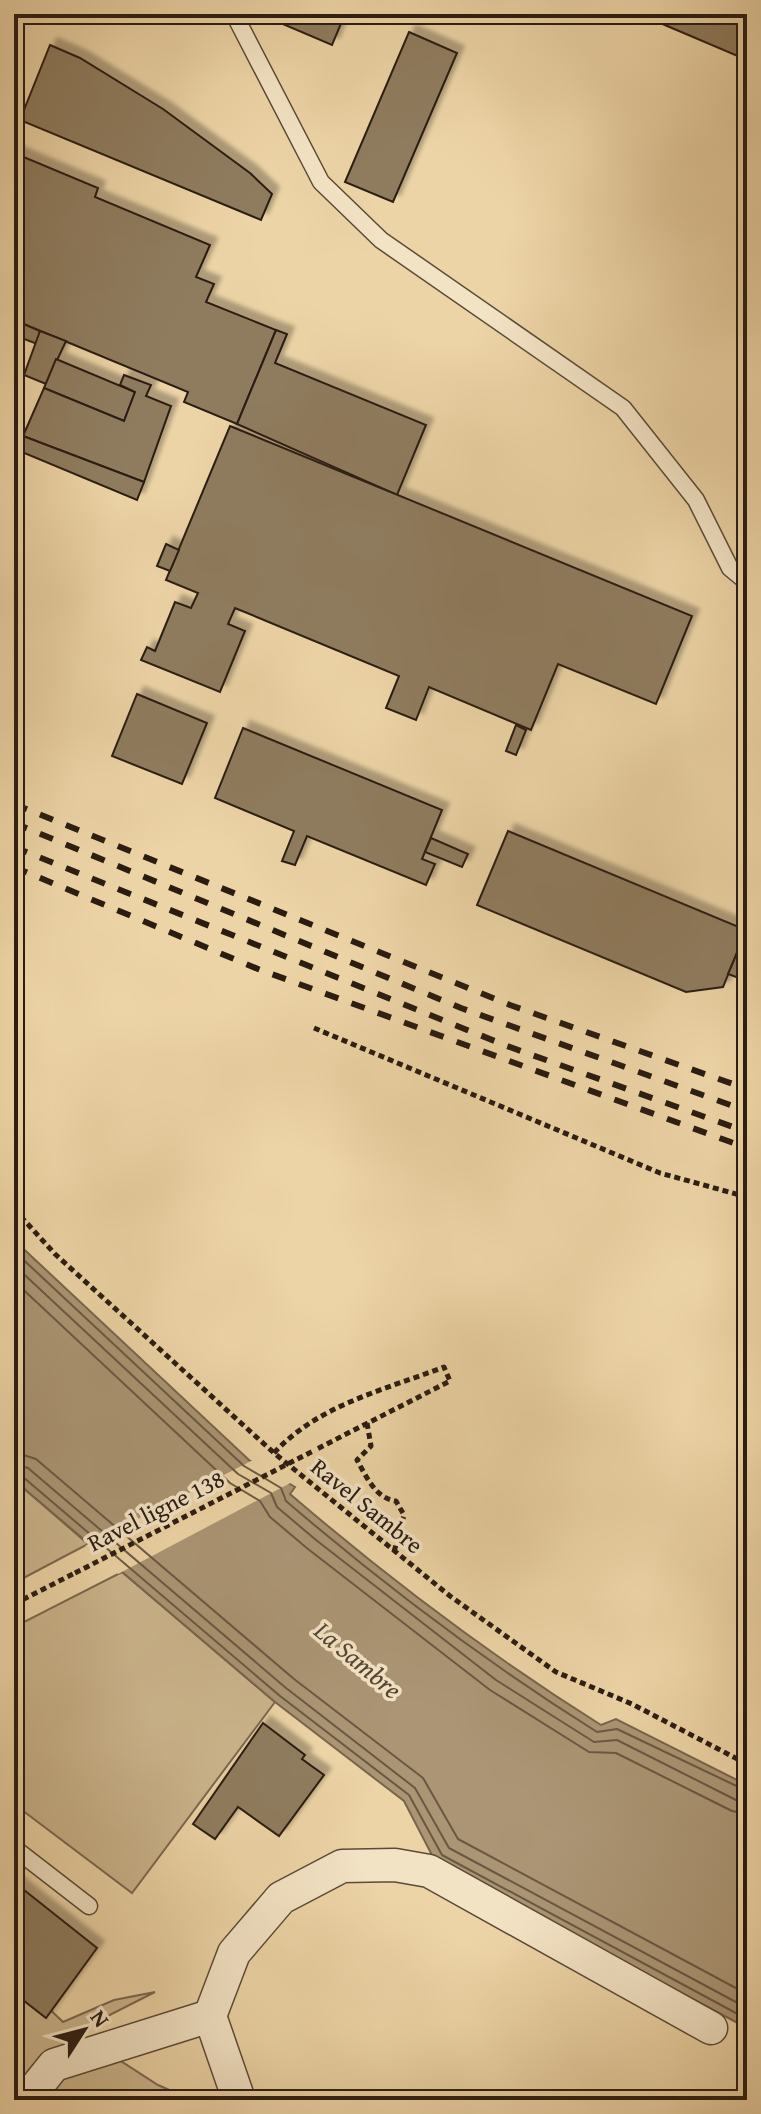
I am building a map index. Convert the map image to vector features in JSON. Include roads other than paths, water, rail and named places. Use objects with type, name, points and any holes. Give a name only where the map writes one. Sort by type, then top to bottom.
[{"type":"street","points":[[239,2100],[210,2016],[234,1953],[281,1898],[342,1866],[395,1865],[429,1871],[711,2028]]},
{"type":"street","points":[[26,2100],[54,2065],[210,2016]]},
{"type":"lane","points":[[234,14],[321,182],[381,240],[623,408],[696,500],[730,568],[747,582]]},
{"type":"lane","points":[[14,1848],[89,1906]]},
{"type":"water","name":"La Sambre","points":[[14,1240],[249,1460],[295,1487],[290,1494],[441,1616],[601,1725],[616,1719],[747,1785],[747,2028],[435,1861],[404,1801],[275,1702],[14,1480]]},
{"type":"railway","points":[[14,804],[510,1005],[747,1089]]},
{"type":"railway","points":[[14,823],[461,1008],[747,1111]]},
{"type":"railway","points":[[14,847],[507,1046],[747,1132]]},
{"type":"railway","points":[[14,867],[258,969],[747,1148]]}]
